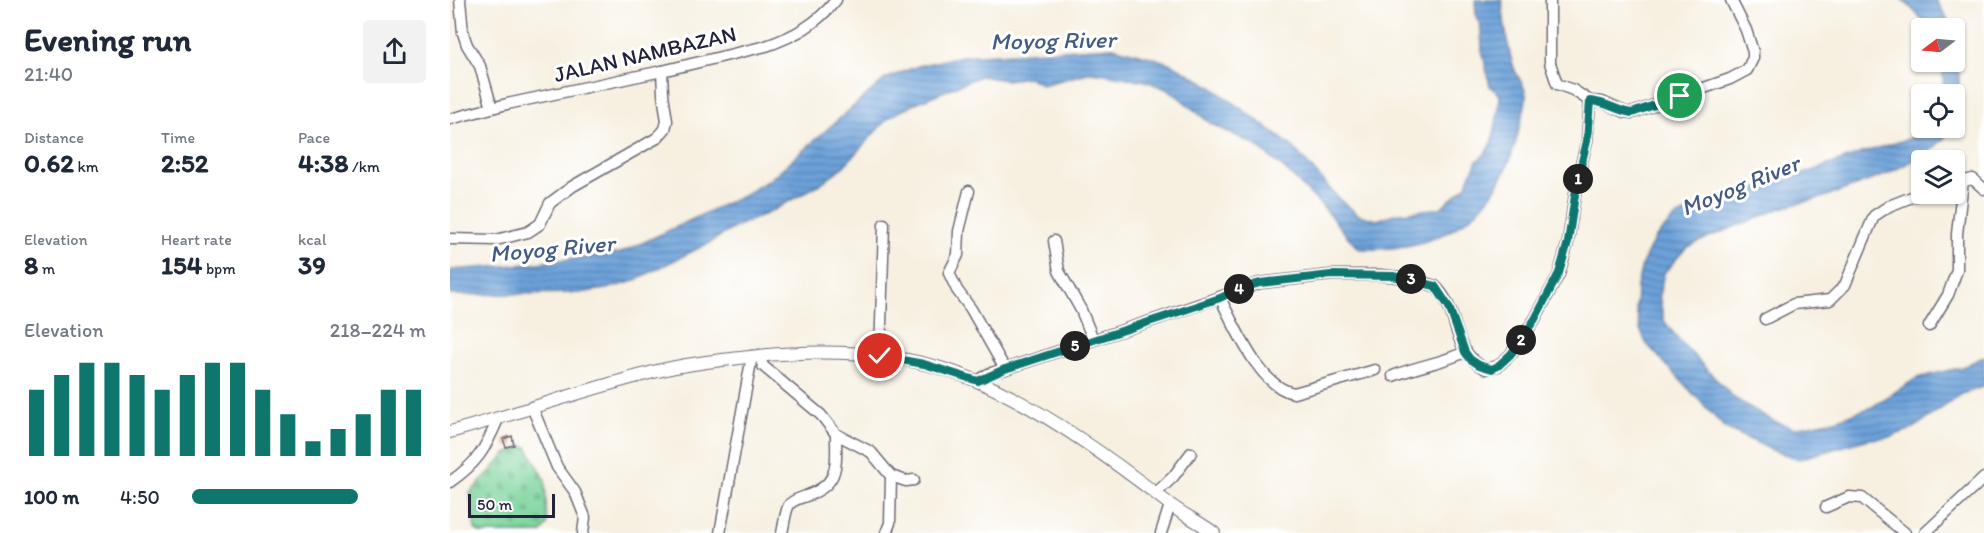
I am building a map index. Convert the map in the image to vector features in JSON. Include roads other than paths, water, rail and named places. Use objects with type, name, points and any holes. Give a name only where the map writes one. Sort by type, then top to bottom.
[{"type":"street","points":[[460,0],[463,33],[467,45],[480,66],[492,108]]},
{"type":"street","name":"JALAN NAMBAZAN","points":[[450,119],[741,53],[782,41],[818,20],[836,0]]},
{"type":"street","points":[[1550,0],[1550,63],[1557,84],[1573,90],[1590,101],[1602,102],[1632,113],[1730,79],[1747,70],[1753,58],[1753,52],[1746,30],[1731,0]]},
{"type":"street","points":[[450,238],[496,240],[528,232],[540,224],[550,203],[573,186],[657,138],[665,129],[668,121],[662,71]]},
{"type":"street","points":[[978,381],[1005,369],[1220,298],[1239,289],[1260,283],[1331,275],[1380,275],[1408,278],[1435,286],[1440,290],[1449,307],[1465,352],[1470,359],[1486,369],[1492,369],[1505,361],[1535,319],[1557,279],[1566,249],[1577,182],[1587,141],[1590,101]]},
{"type":"street","points":[[1965,181],[1972,179],[1984,189]]},
{"type":"street","points":[[969,191],[959,231],[958,255],[950,273],[957,290],[971,309],[1005,369]]},
{"type":"street","points":[[1765,319],[1794,303],[1830,300],[1845,285],[1874,216],[1881,210],[1911,198]]},
{"type":"street","points":[[1929,326],[1948,295],[1957,270],[1958,204]]},
{"type":"street","points":[[880,356],[884,224]]},
{"type":"street","points":[[1054,241],[1059,271],[1082,310],[1093,339]]},
{"type":"street","points":[[1220,298],[1253,358],[1271,381],[1284,392],[1294,393],[1375,370]]},
{"type":"street","points":[[450,432],[648,373],[698,363],[813,351],[880,356],[924,364],[978,381],[1043,416],[1214,533]]},
{"type":"street","points":[[1393,376],[1448,360],[1465,352]]},
{"type":"street","points":[[756,356],[763,366],[821,416],[836,434],[871,452],[891,476],[906,481],[914,480]]},
{"type":"street","points":[[720,533],[756,356]]},
{"type":"street","points":[[531,407],[557,467],[575,492],[585,517],[583,533]]},
{"type":"street","points":[[450,482],[469,468],[481,453],[498,419]]},
{"type":"street","points":[[782,533],[791,502],[819,492],[830,484],[835,469],[836,434]]},
{"type":"street","points":[[1156,493],[1173,477],[1191,453]]},
{"type":"street","points":[[886,533],[890,523],[891,476]]},
{"type":"street","points":[[1925,533],[1984,478]]},
{"type":"street","points":[[1826,507],[1849,496],[1862,498],[1905,533]]},
{"type":"street","points":[[1161,533],[1170,505]]},
{"type":"water","points":[[1475,0],[1502,0],[1512,60],[1526,94],[1526,101],[1510,158],[1499,184],[1483,205],[1465,222],[1443,234],[1418,243],[1390,248],[1360,249],[1287,171],[1255,145],[1210,123],[1171,91],[1146,81],[1092,72],[1042,85],[1029,77],[1006,80],[980,76],[916,103],[888,118],[844,166],[820,184],[768,213],[737,226],[709,243],[631,282],[579,293],[450,295],[450,270],[529,264],[621,253],[746,194],[769,180],[885,79],[918,66],[962,56],[1113,47],[1154,58],[1172,64],[1209,85],[1293,147],[1339,199],[1359,215],[1377,220],[1394,214],[1440,208],[1465,187],[1477,161],[1485,154],[1493,139],[1499,108],[1500,95],[1490,86],[1482,50],[1481,29],[1476,14]]},
{"type":"water","points":[[1903,0],[1936,0],[1947,18],[1921,18]]},
{"type":"water","points":[[1943,72],[1958,72],[1959,84],[1943,84]]},
{"type":"water","points":[[1911,138],[1945,138],[1931,150],[1911,150],[1911,162],[1885,175],[1824,197],[1784,207],[1686,248],[1664,273],[1659,295],[1664,321],[1734,398],[1773,421],[1794,428],[1835,420],[1872,407],[1917,378],[1963,367],[1984,356],[1984,387],[1962,394],[1912,429],[1890,437],[1869,439],[1799,459],[1772,450],[1725,428],[1646,343],[1640,329],[1636,309],[1637,286],[1642,264],[1655,238],[1674,218],[1699,206],[1792,178]]},
{"type":"water label","name":"Moyog River","points":[[1053,40]]},
{"type":"water label","name":"Moyog River","points":[[1740,185]]},
{"type":"water label","name":"Moyog River","points":[[552,248]]}]
